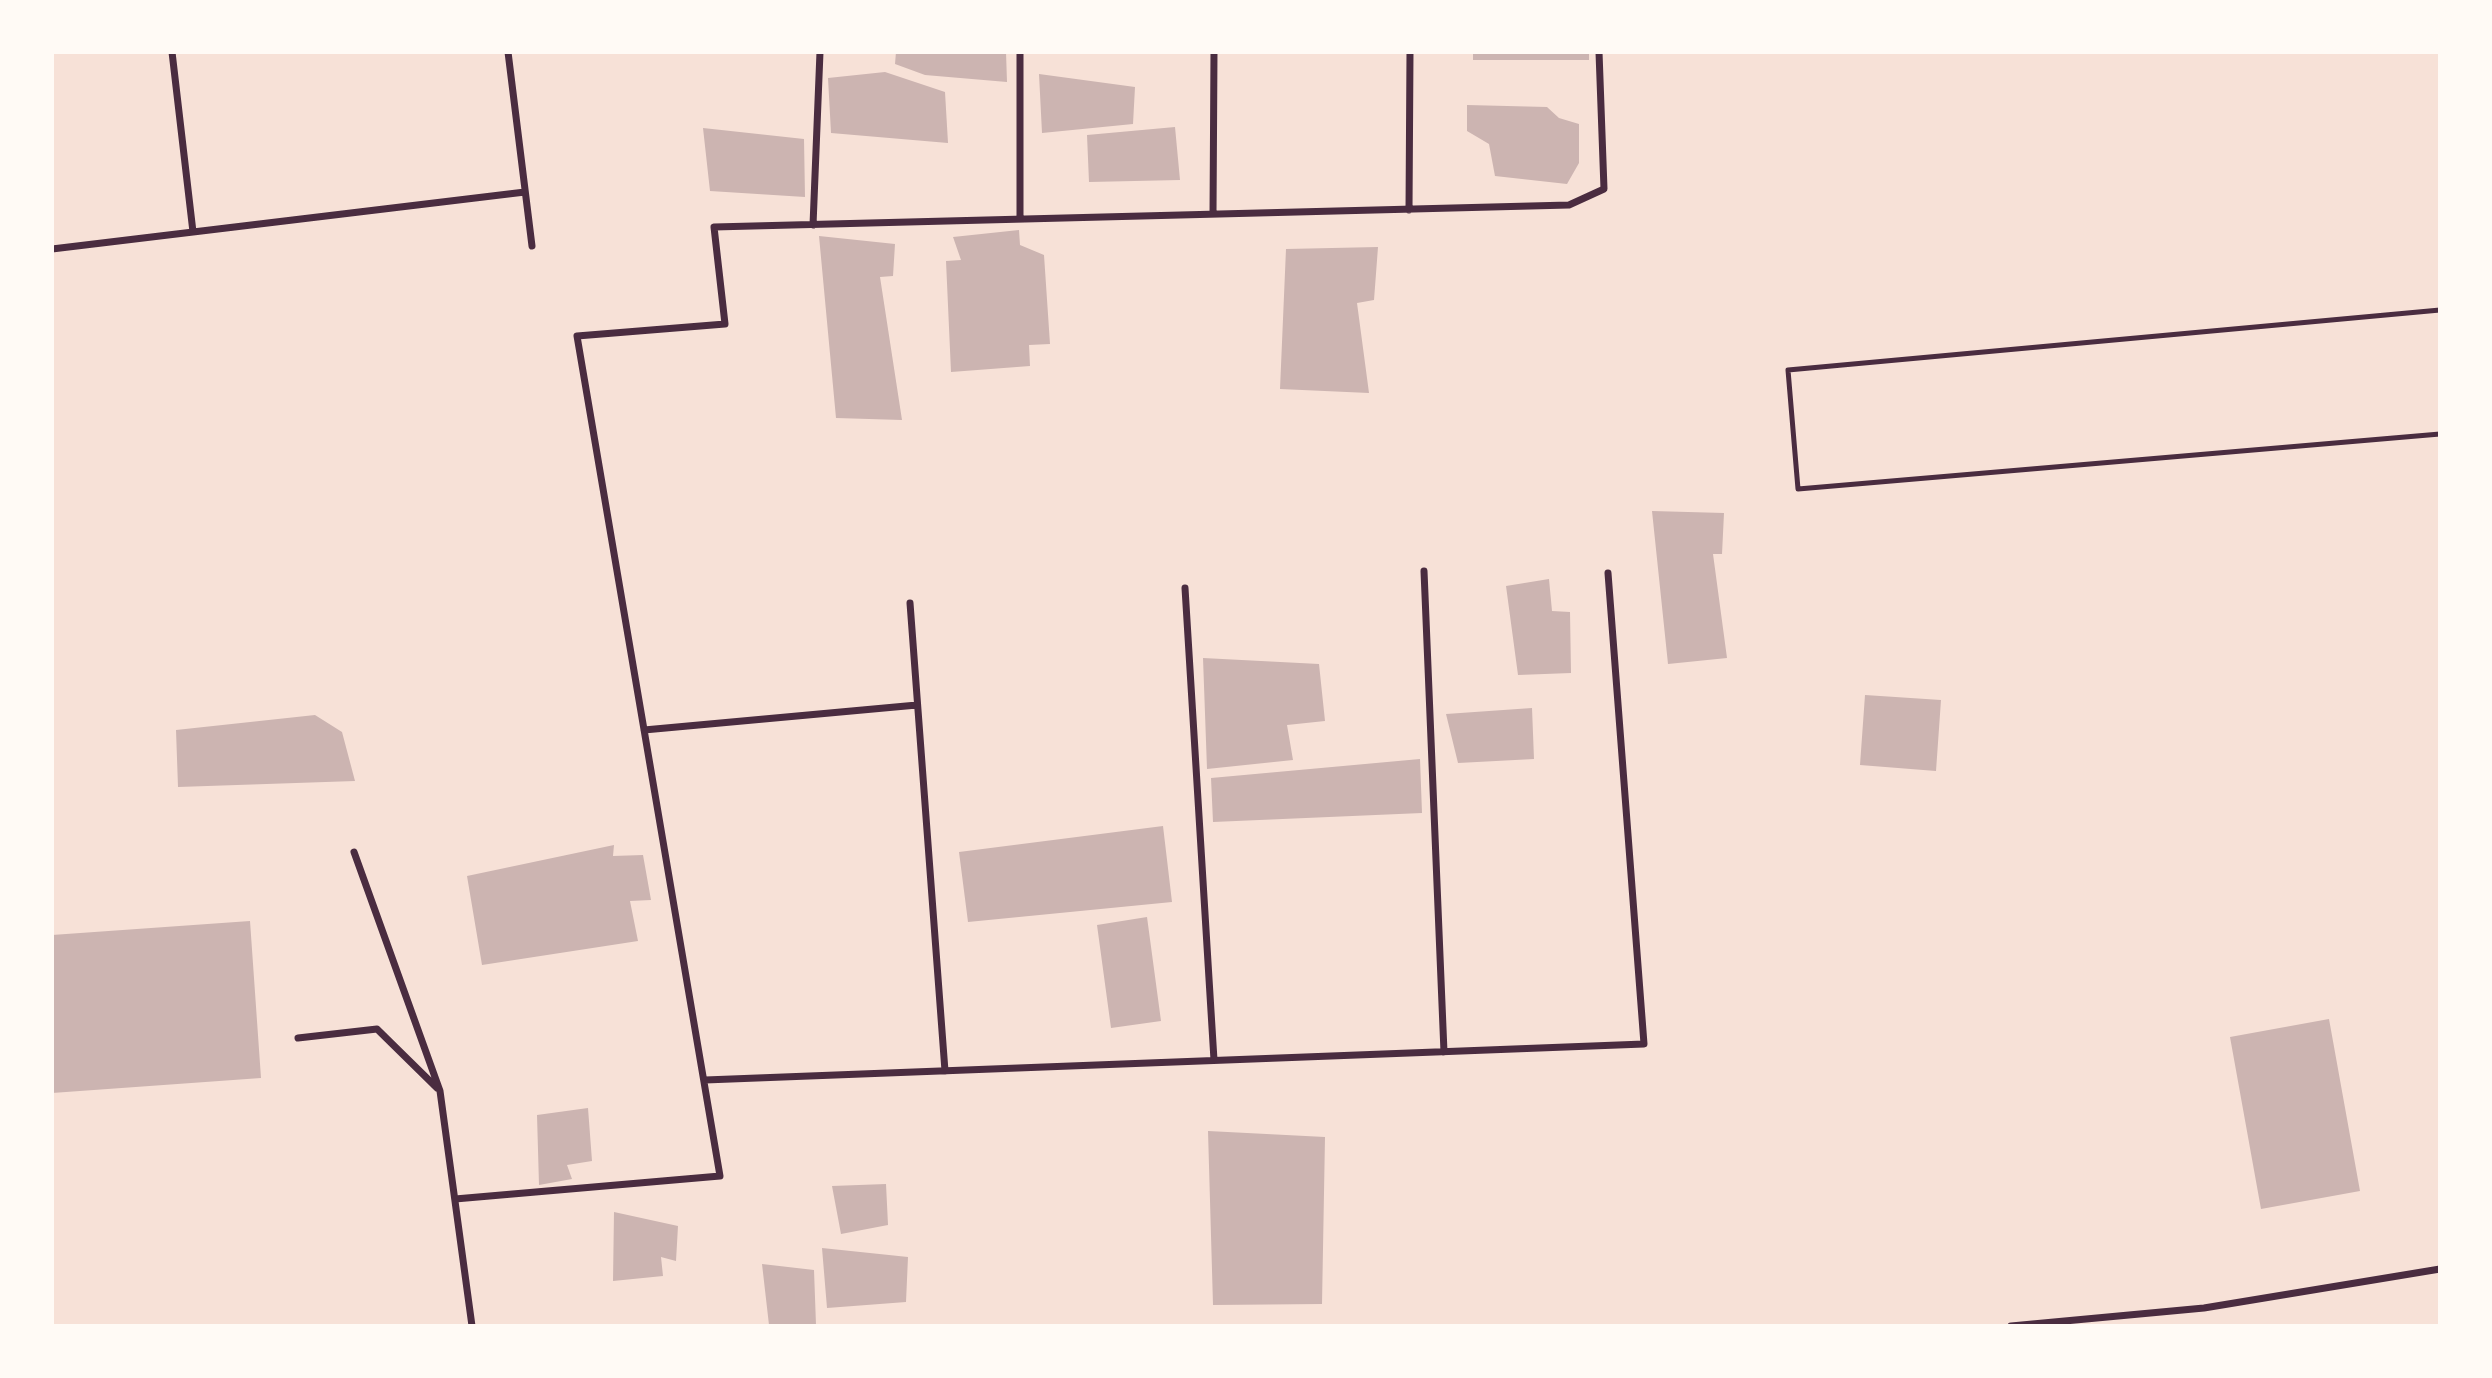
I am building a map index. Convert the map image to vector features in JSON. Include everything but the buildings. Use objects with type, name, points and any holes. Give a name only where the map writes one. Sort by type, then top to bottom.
[{"type":"street","points":[[172,52],[193,232]]},
{"type":"street","points":[[508,52],[532,246]]},
{"type":"street","points":[[813,225],[820,52]]},
{"type":"street","points":[[1020,52],[1020,219]]},
{"type":"street","points":[[1213,214],[1214,52]]},
{"type":"street","points":[[1409,210],[1410,52]]},
{"type":"street","points":[[455,1199],[720,1176],[577,336],[724,324],[714,228],[1569,205],[1604,189],[1599,52]]},
{"type":"street","points":[[52,249],[526,192]]},
{"type":"street","points":[[1424,570],[1444,1052]]},
{"type":"street","points":[[705,1080],[1644,1044],[1608,573]]},
{"type":"street","points":[[1185,588],[1214,1060]]},
{"type":"street","points":[[910,603],[945,1071]]},
{"type":"street","points":[[644,730],[917,705]]},
{"type":"street","points":[[354,852],[440,1091],[472,1325]]},
{"type":"street","points":[[298,1038],[377,1029],[440,1091]]},
{"type":"street","points":[[2011,1325],[2204,1308],[2440,1269]]},
{"type":"lane","points":[[2440,310],[1788,370],[1798,489],[2440,434]]}]
